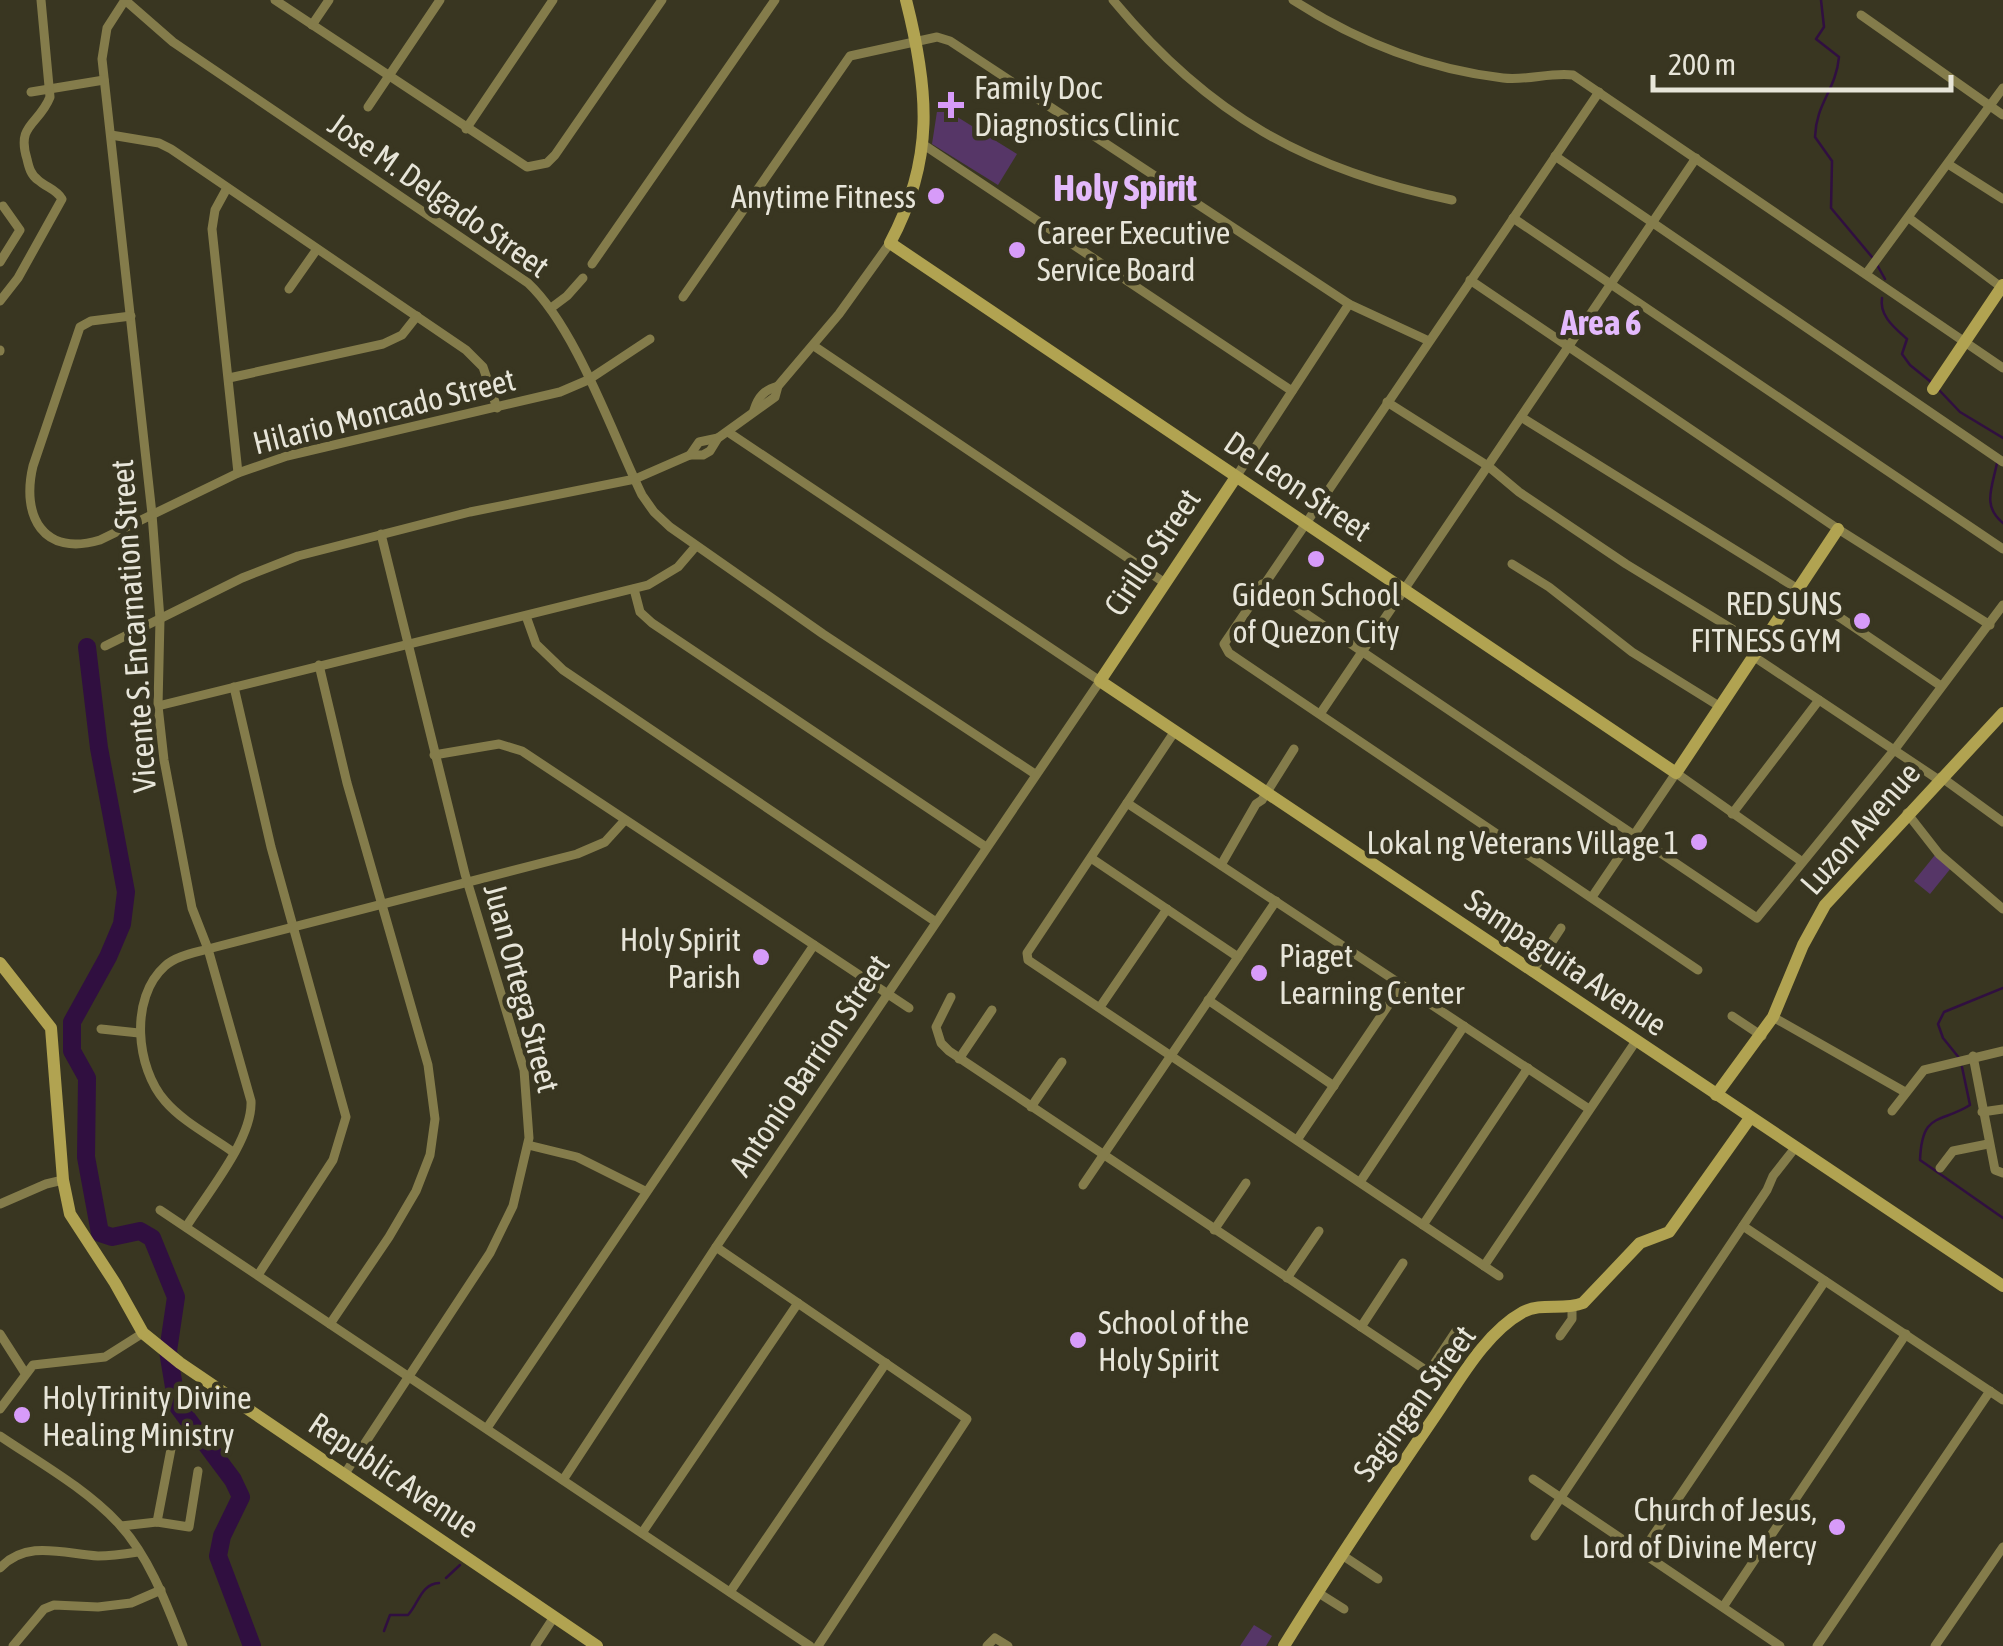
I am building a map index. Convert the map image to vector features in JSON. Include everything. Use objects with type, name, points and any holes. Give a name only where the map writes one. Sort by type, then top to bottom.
[{"type":"main road","points":[[890,244],[912,198],[924,145],[925,100],[917,40],[906,0]]},
{"type":"main road","name":"De Leon Street","points":[[890,244],[1676,773]]},
{"type":"main road","points":[[1933,388],[2002,286]]},
{"type":"main road","name":"Cirillo Street","points":[[1100,681],[1236,477]]},
{"type":"main road","points":[[1676,773],[1838,529]]},
{"type":"main road","name":"Sampaguita Avenue","points":[[1100,681],[1264,796],[2003,1286]]},
{"type":"main road","name":"Luzon Avenue","points":[[1716,1095],[1773,1017],[1824,905],[2003,713]]},
{"type":"main road","points":[[0,963],[51,1028],[63,1180],[70,1214],[142,1333]]},
{"type":"main road","points":[[1572,1307],[1592,1295],[1618,1262],[1640,1243],[1669,1232],[1750,1118]]},
{"type":"main road","name":"Sagingan Street","points":[[1284,1646],[1469,1368],[1495,1336],[1524,1312],[1543,1306],[1572,1307]]},
{"type":"main road","name":"Republic Avenue","points":[[142,1333],[596,1646]]},
{"type":"street","points":[[0,301],[18,278],[61,202],[58,192],[34,178],[23,146],[27,128],[47,104],[50,88],[41,0]]},
{"type":"street","name":"Vicente S. Encarnation Street","points":[[125,0],[104,37],[104,80],[152,514],[160,619],[158,706],[182,867],[251,1102],[248,1124],[234,1152],[186,1227]]},
{"type":"street","name":"Jose M. Delgado Street","points":[[125,0],[173,42],[528,283],[550,308],[654,512],[823,634],[1035,774]]},
{"type":"street","points":[[275,0],[527,167],[538,166],[555,155],[662,0]]},
{"type":"street","points":[[312,25],[329,0]]},
{"type":"street","points":[[368,107],[440,0]]},
{"type":"street","points":[[466,128],[553,0]]},
{"type":"street","points":[[592,264],[774,0]]},
{"type":"street","points":[[1112,0],[1193,84],[1290,149],[1341,171],[1452,200]]},
{"type":"street","points":[[1293,0],[1360,40],[1448,69],[1528,80],[1568,74],[1869,270],[2003,368]]},
{"type":"street","points":[[1862,16],[2003,115]]},
{"type":"street","points":[[683,297],[850,56],[936,37],[950,41],[1349,304],[1429,341]]},
{"type":"street","points":[[31,92],[104,80]]},
{"type":"street","points":[[1869,270],[2003,88]]},
{"type":"street","points":[[1599,92],[1224,644],[1229,652],[1698,970]]},
{"type":"street","points":[[111,135],[159,144],[417,316],[483,366],[497,408]]},
{"type":"street","points":[[924,145],[1292,391]]},
{"type":"street","points":[[1555,156],[2001,460]]},
{"type":"street","points":[[1320,714],[1696,158]]},
{"type":"street","points":[[1948,164],[2003,199]]},
{"type":"street","points":[[227,188],[215,210],[212,229],[238,473]]},
{"type":"street","points":[[0,262],[20,230],[2,206]]},
{"type":"street","points":[[1512,218],[2003,549]]},
{"type":"street","points":[[1910,218],[2002,286]]},
{"type":"street","points":[[105,646],[268,566],[381,534],[635,479],[690,455],[703,455],[754,410],[763,394],[778,386],[814,346],[890,244]]},
{"type":"street","points":[[289,289],[317,249]]},
{"type":"street","points":[[550,308],[583,278]]},
{"type":"street","points":[[1470,280],[1838,529],[1990,625]]},
{"type":"street","name":"Cirillo Street","points":[[1236,477],[1349,304]]},
{"type":"street","name":"Hilario Moncado Street","points":[[130,316],[91,321],[80,327],[34,466],[28,501],[42,530],[68,544],[100,540],[238,473],[287,456],[560,392],[588,380],[650,339]]},
{"type":"street","points":[[229,378],[394,340],[417,316]]},
{"type":"street","points":[[814,346],[1165,583]]},
{"type":"street","points":[[1387,402],[1488,466],[1519,492],[1756,651],[1819,700],[2003,822]]},
{"type":"street","points":[[1521,417],[1798,589],[1941,686]]},
{"type":"street","points":[[728,432],[1100,681]]},
{"type":"street","name":"Juan Ortega Street","points":[[344,1474],[496,1241],[513,1206],[528,1145],[524,1070],[468,884],[381,534]]},
{"type":"street","points":[[158,706],[634,589],[667,576],[696,546]]},
{"type":"street","points":[[1512,564],[1550,587],[1632,652],[1719,706]]},
{"type":"street","points":[[1262,584],[1757,918],[1895,750],[2003,605]]},
{"type":"street","points":[[634,589],[640,612],[652,623],[986,847]]},
{"type":"street","points":[[526,616],[536,644],[563,670],[936,922]]},
{"type":"street","points":[[319,665],[346,783],[428,1066],[434,1138],[416,1190],[389,1238],[330,1324]]},
{"type":"street","name":"Antonio Barrion Street","points":[[563,1480],[1100,681]]},
{"type":"street","points":[[234,687],[293,928],[346,1117],[333,1160],[258,1275]]},
{"type":"street","points":[[1732,814],[1819,700]]},
{"type":"street","points":[[1175,731],[1026,956],[1036,967],[1499,1276]]},
{"type":"street","points":[[434,754],[512,746],[908,1008]]},
{"type":"street","points":[[1221,865],[1250,813],[1294,750]]},
{"type":"street","points":[[1592,897],[1676,773],[1801,861]]},
{"type":"street","points":[[1127,803],[1590,1109]]},
{"type":"street","points":[[1907,814],[1938,854],[2003,909]]},
{"type":"street","points":[[234,1152],[163,1099],[148,1066],[139,1033],[143,1007],[164,967],[208,949],[592,849],[605,842],[625,820]]},
{"type":"street","points":[[1091,858],[1238,957]]},
{"type":"street","points":[[1082,1185],[1276,901]]},
{"type":"street","points":[[1100,1007],[1167,909]]},
{"type":"street","points":[[1532,972],[1561,928]]},
{"type":"street","points":[[486,1428],[814,945]]},
{"type":"street","points":[[1297,1140],[1402,985]]},
{"type":"street","points":[[951,997],[938,1019],[936,1034],[959,1059],[1360,1327],[1428,1370],[1456,1331]]},
{"type":"street","points":[[1208,1000],[1334,1086]]},
{"type":"street","points":[[959,1059],[992,1010]]},
{"type":"street","points":[[1732,1016],[1762,1036]]},
{"type":"street","points":[[1773,1017],[1905,1092]]},
{"type":"street","points":[[1360,1182],[1464,1026]]},
{"type":"street","points":[[101,1028],[139,1033]]},
{"type":"street","points":[[1484,1266],[1636,1041]]},
{"type":"street","points":[[1892,1111],[1924,1070],[2003,1051]]},
{"type":"street","points":[[1963,1059],[1982,1112],[1993,1167],[2003,1173]]},
{"type":"street","points":[[1031,1107],[1062,1062]]},
{"type":"street","points":[[1423,1225],[1528,1068]]},
{"type":"street","points":[[1982,1112],[2003,1109]]},
{"type":"street","points":[[1940,1168],[1953,1151],[1988,1144]]},
{"type":"street","points":[[528,1145],[577,1157],[645,1192]]},
{"type":"street","points":[[1535,1536],[1774,1185],[1795,1148]]},
{"type":"street","points":[[0,1204],[63,1180]]},
{"type":"street","points":[[1214,1230],[1246,1183]]},
{"type":"street","points":[[160,1210],[814,1646],[967,1419],[716,1247]]},
{"type":"street","points":[[1743,1226],[2003,1400]]},
{"type":"street","points":[[1287,1278],[1319,1231]]},
{"type":"street","points":[[1360,1327],[1403,1262]]},
{"type":"street","points":[[1642,1552],[1825,1281]]},
{"type":"street","points":[[642,1533],[798,1303]]},
{"type":"street","points":[[1560,1336],[1572,1319],[1572,1307]]},
{"type":"street","points":[[0,1410],[26,1373],[39,1364],[105,1357],[142,1333]]},
{"type":"street","points":[[0,1334],[26,1373]]},
{"type":"street","points":[[1723,1607],[1906,1334]]},
{"type":"street","points":[[730,1592],[886,1364]]},
{"type":"street","points":[[1816,1646],[1990,1391]]},
{"type":"street","points":[[0,1436],[82,1492],[121,1526],[161,1590],[183,1646]]},
{"type":"street","points":[[157,1522],[171,1449]]},
{"type":"street","points":[[121,1526],[157,1522],[188,1527],[198,1470]]},
{"type":"street","points":[[1534,1478],[1780,1646]]},
{"type":"street","points":[[1935,1646],[2003,1547]]},
{"type":"street","points":[[0,1568],[22,1552],[52,1549],[98,1556],[138,1552]]},
{"type":"street","points":[[1342,1555],[1378,1579]]},
{"type":"street","points":[[14,1646],[44,1609],[54,1605],[98,1607],[131,1603],[161,1590]]},
{"type":"street","points":[[1317,1592],[1344,1610]]},
{"type":"street","points":[[535,1646],[554,1617]]},
{"type":"street","points":[[986,1646],[995,1638],[1008,1646]]},
{"type":"shaded area","points":[[938,105],[1017,154],[998,185],[932,144]]},
{"type":"shaded area","points":[[1935,855],[1951,868],[1930,894],[1914,881]]},
{"type":"shaded area","points":[[1254,1625],[1272,1636],[1266,1646],[1240,1646]]},
{"type":"waterway","points":[[1821,0],[1824,27],[1816,39],[1839,57],[1815,137],[1832,161],[1831,208],[1872,257]]},
{"type":"waterway","points":[[1876,263],[1885,279]]},
{"type":"waterway","points":[[1882,298],[1885,316],[1907,339],[1902,354],[1931,382]]},
{"type":"waterway","points":[[1940,391],[1960,412],[2003,438]]},
{"type":"waterway","points":[[1997,463],[1991,503],[2003,523]]},
{"type":"waterway","points":[[87,647],[99,748],[126,892],[122,924],[72,1022],[72,1051],[87,1078],[86,1157],[100,1233],[112,1237],[140,1231],[152,1238],[176,1297],[168,1351],[177,1405],[233,1480],[241,1497],[222,1536],[218,1556],[252,1646]]},
{"type":"waterway","points":[[1960,1059],[1943,1038],[1938,1024],[1944,1012],[2003,988]]},
{"type":"waterway","points":[[1962,1067],[1970,1105],[1929,1126],[1921,1144],[1920,1160],[2003,1218]]},
{"type":"waterway","points":[[446,1578],[460,1565]]},
{"type":"waterway","points":[[384,1631],[390,1615],[408,1615],[424,1590],[439,1583]]},
{"type":"place","name":"Family Doc Diagnostics Clinic","points":[[951,105]]},
{"type":"place","name":"Anytime Fitness","points":[[936,196]]},
{"type":"place","name":"Career Executive Service Board","points":[[1017,250]]},
{"type":"place","name":"Gideon School of Quezon City","points":[[1316,559]]},
{"type":"place","name":"RED SUNS FITNESS GYM","points":[[1862,621]]},
{"type":"place","name":"Lokal ng Veterans Village 1","points":[[1699,842]]},
{"type":"place","name":"Holy Spirit Parish","points":[[761,957]]},
{"type":"place","name":"Piaget Learning Center","points":[[1259,973]]},
{"type":"place","name":"School of the Holy Spirit","points":[[1078,1340]]},
{"type":"place","name":"HolyTrinity Divine Healing Ministry","points":[[22,1415]]},
{"type":"place","name":"Church of Jesus, Lord of Divine Mercy","points":[[1837,1527]]},
{"type":"district","name":"Holy Spirit","points":[[1125,187]]},
{"type":"district","name":"Area 6","points":[[1601,322]]}]
